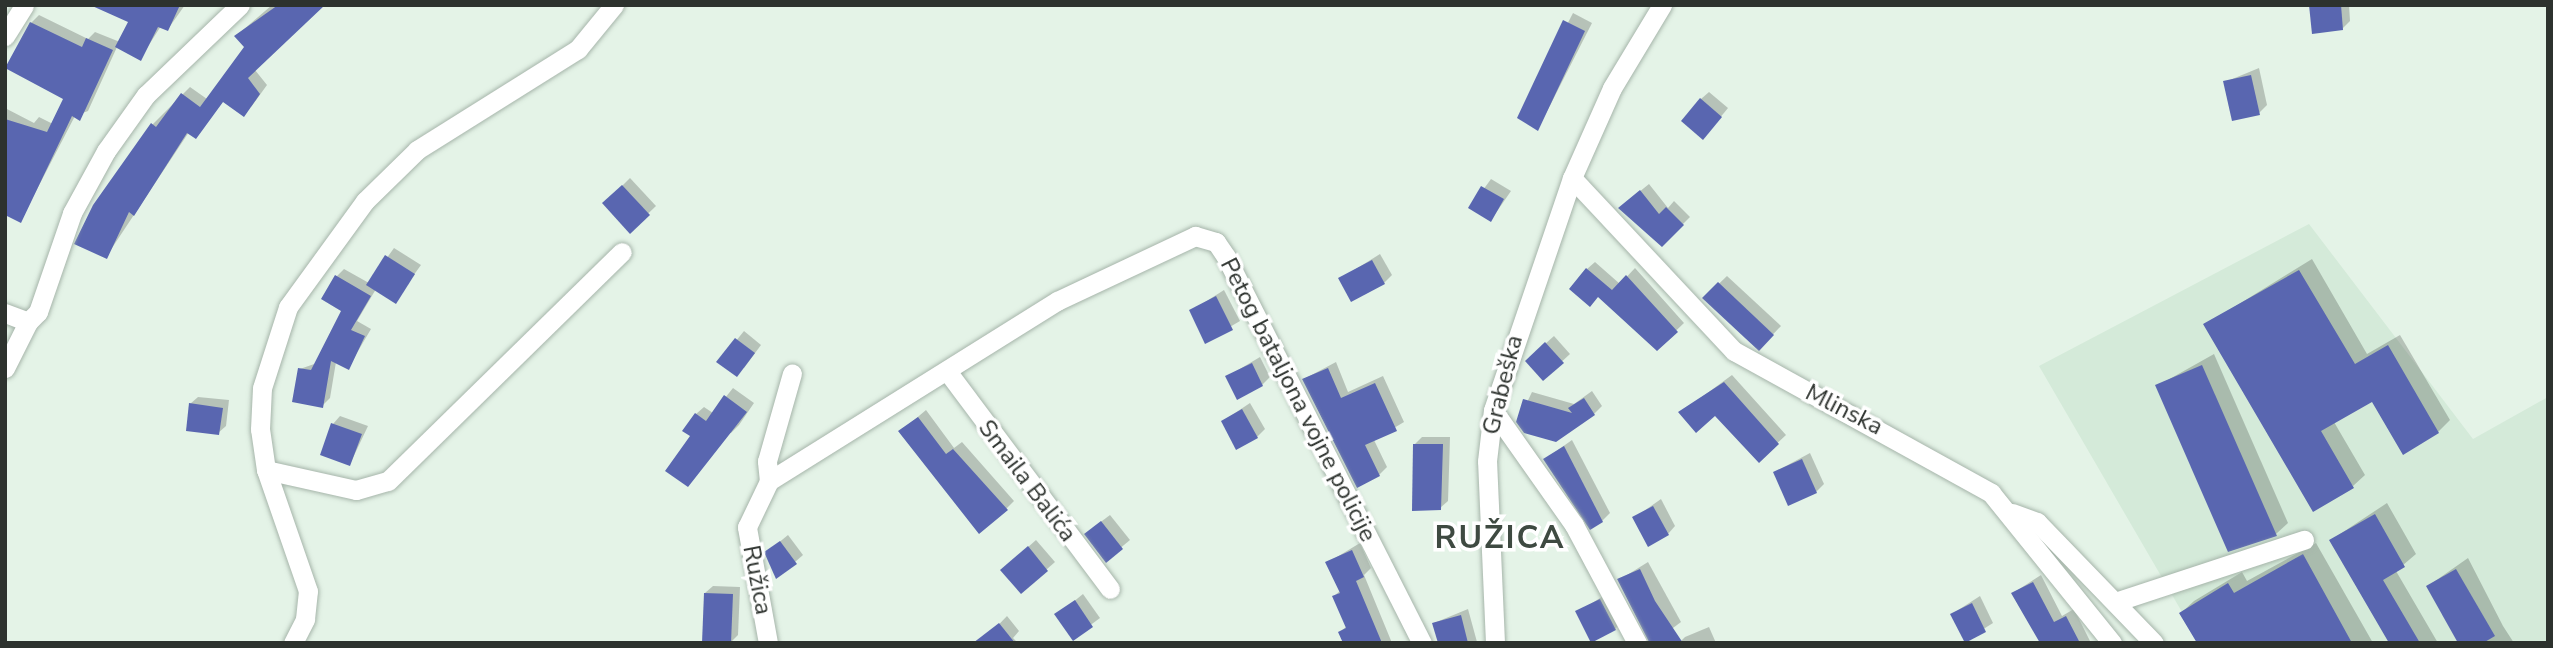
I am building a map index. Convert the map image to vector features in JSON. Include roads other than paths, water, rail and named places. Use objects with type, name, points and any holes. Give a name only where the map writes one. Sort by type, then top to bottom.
[{"type":"street","points":[[5,36],[24,5]]},
{"type":"street","points":[[5,368],[28,322],[38,312],[72,213],[106,151],[146,95],[240,5]]},
{"type":"street","points":[[293,643],[306,619],[308,591],[267,470],[260,429],[270,353],[288,307],[323,251],[417,150],[578,49],[614,5]]},
{"type":"street","name":"Grabeška","points":[[1495,643],[1487,461],[1493,410],[1572,178],[1612,89],[1662,5]]},
{"type":"street","name":"Mlinska","points":[[1572,178],[1734,351],[1968,475],[2012,513],[2112,643]]},
{"type":"street","name":"Petog bataljona vojne policije","points":[[769,481],[1106,275],[1195,236],[1216,242],[1422,643]]},
{"type":"street","points":[[267,470],[356,490],[388,481],[622,251]]},
{"type":"street","points":[[5,313],[28,322]]},
{"type":"street","name":"Smaila Balića","points":[[947,371],[1110,589]]},
{"type":"street","points":[[769,481],[767,461],[792,373]]},
{"type":"street","points":[[1493,410],[1574,525],[1637,643]]},
{"type":"street","name":"Ružica","points":[[768,643],[747,527],[769,481]]},
{"type":"street","points":[[2012,513],[2037,522],[2154,643]]},
{"type":"street","points":[[2115,603],[2304,540]]},
{"type":"district","name":"RUŽICA","points":[[1500,538]]}]
